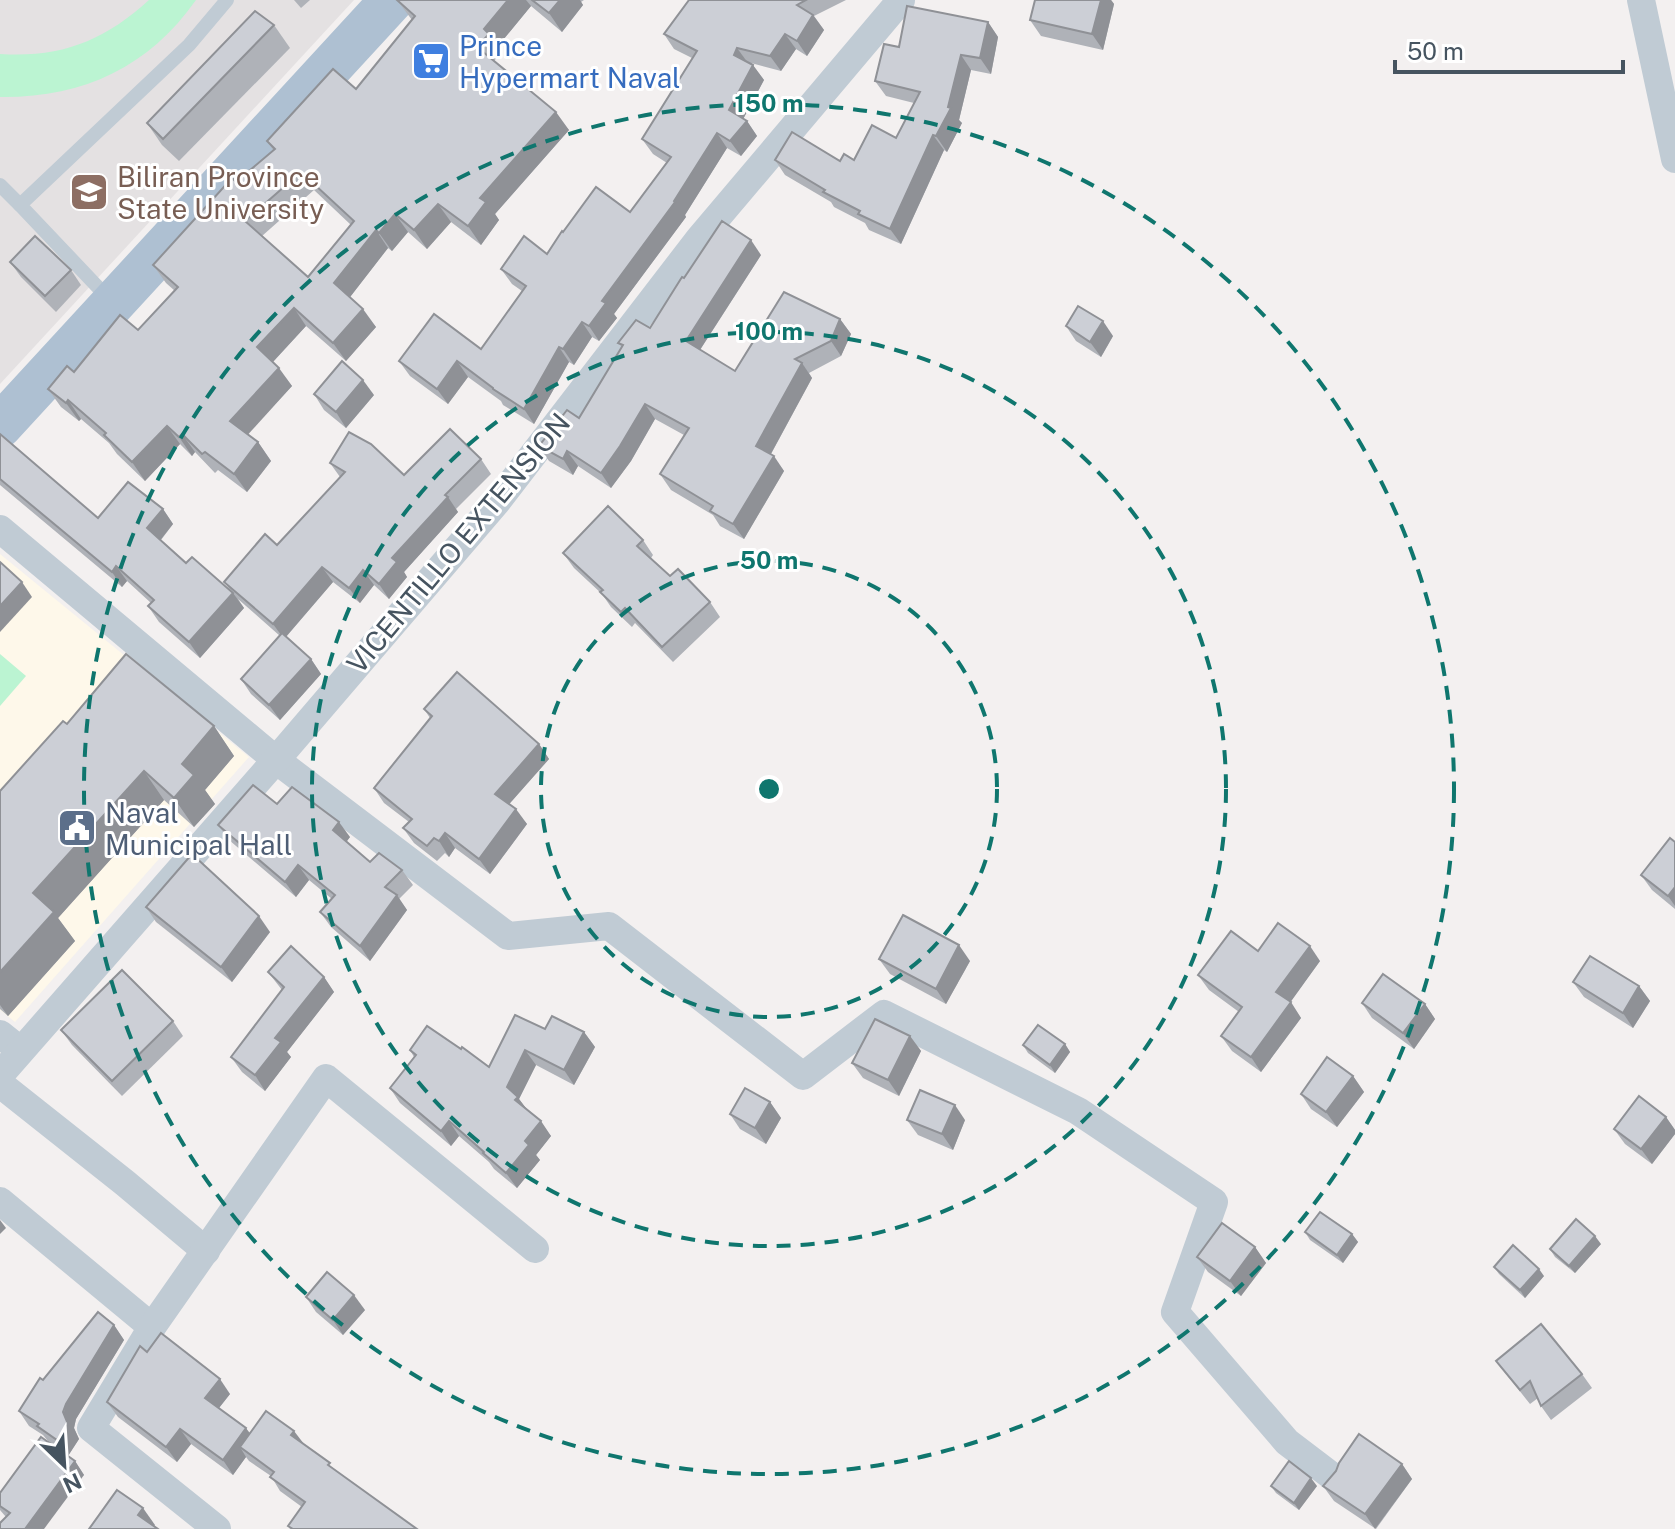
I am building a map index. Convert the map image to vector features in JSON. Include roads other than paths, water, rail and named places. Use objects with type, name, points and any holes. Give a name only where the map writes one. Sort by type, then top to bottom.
[{"type":"main road","points":[[0,426],[392,0]]},
{"type":"street","name":"VICENTILLO EXTENSION","points":[[0,1075],[10,1042],[276,760],[496,503],[699,239],[901,0]]},
{"type":"street","points":[[1641,0],[1674,149]]},
{"type":"street","points":[[0,529],[276,760],[508,936],[609,926],[803,1076],[884,1014],[1078,1111],[1214,1202],[1175,1312],[1287,1442],[1333,1477]]},
{"type":"street","points":[[217,1529],[91,1428],[152,1327],[326,1078],[535,1249]]},
{"type":"street","points":[[0,1084],[206,1251]]},
{"type":"street","points":[[0,1201],[152,1327]]},
{"type":"lane","points":[[20,205],[189,45],[227,0]]},
{"type":"lane","points":[[0,185],[113,304]]},
{"type":"place","name":"Prince Hypermart Naval","points":[[431,61]]},
{"type":"place","name":"Biliran Province State University","points":[[89,192]]},
{"type":"place","name":"Naval Municipal Hall","points":[[77,828]]}]
